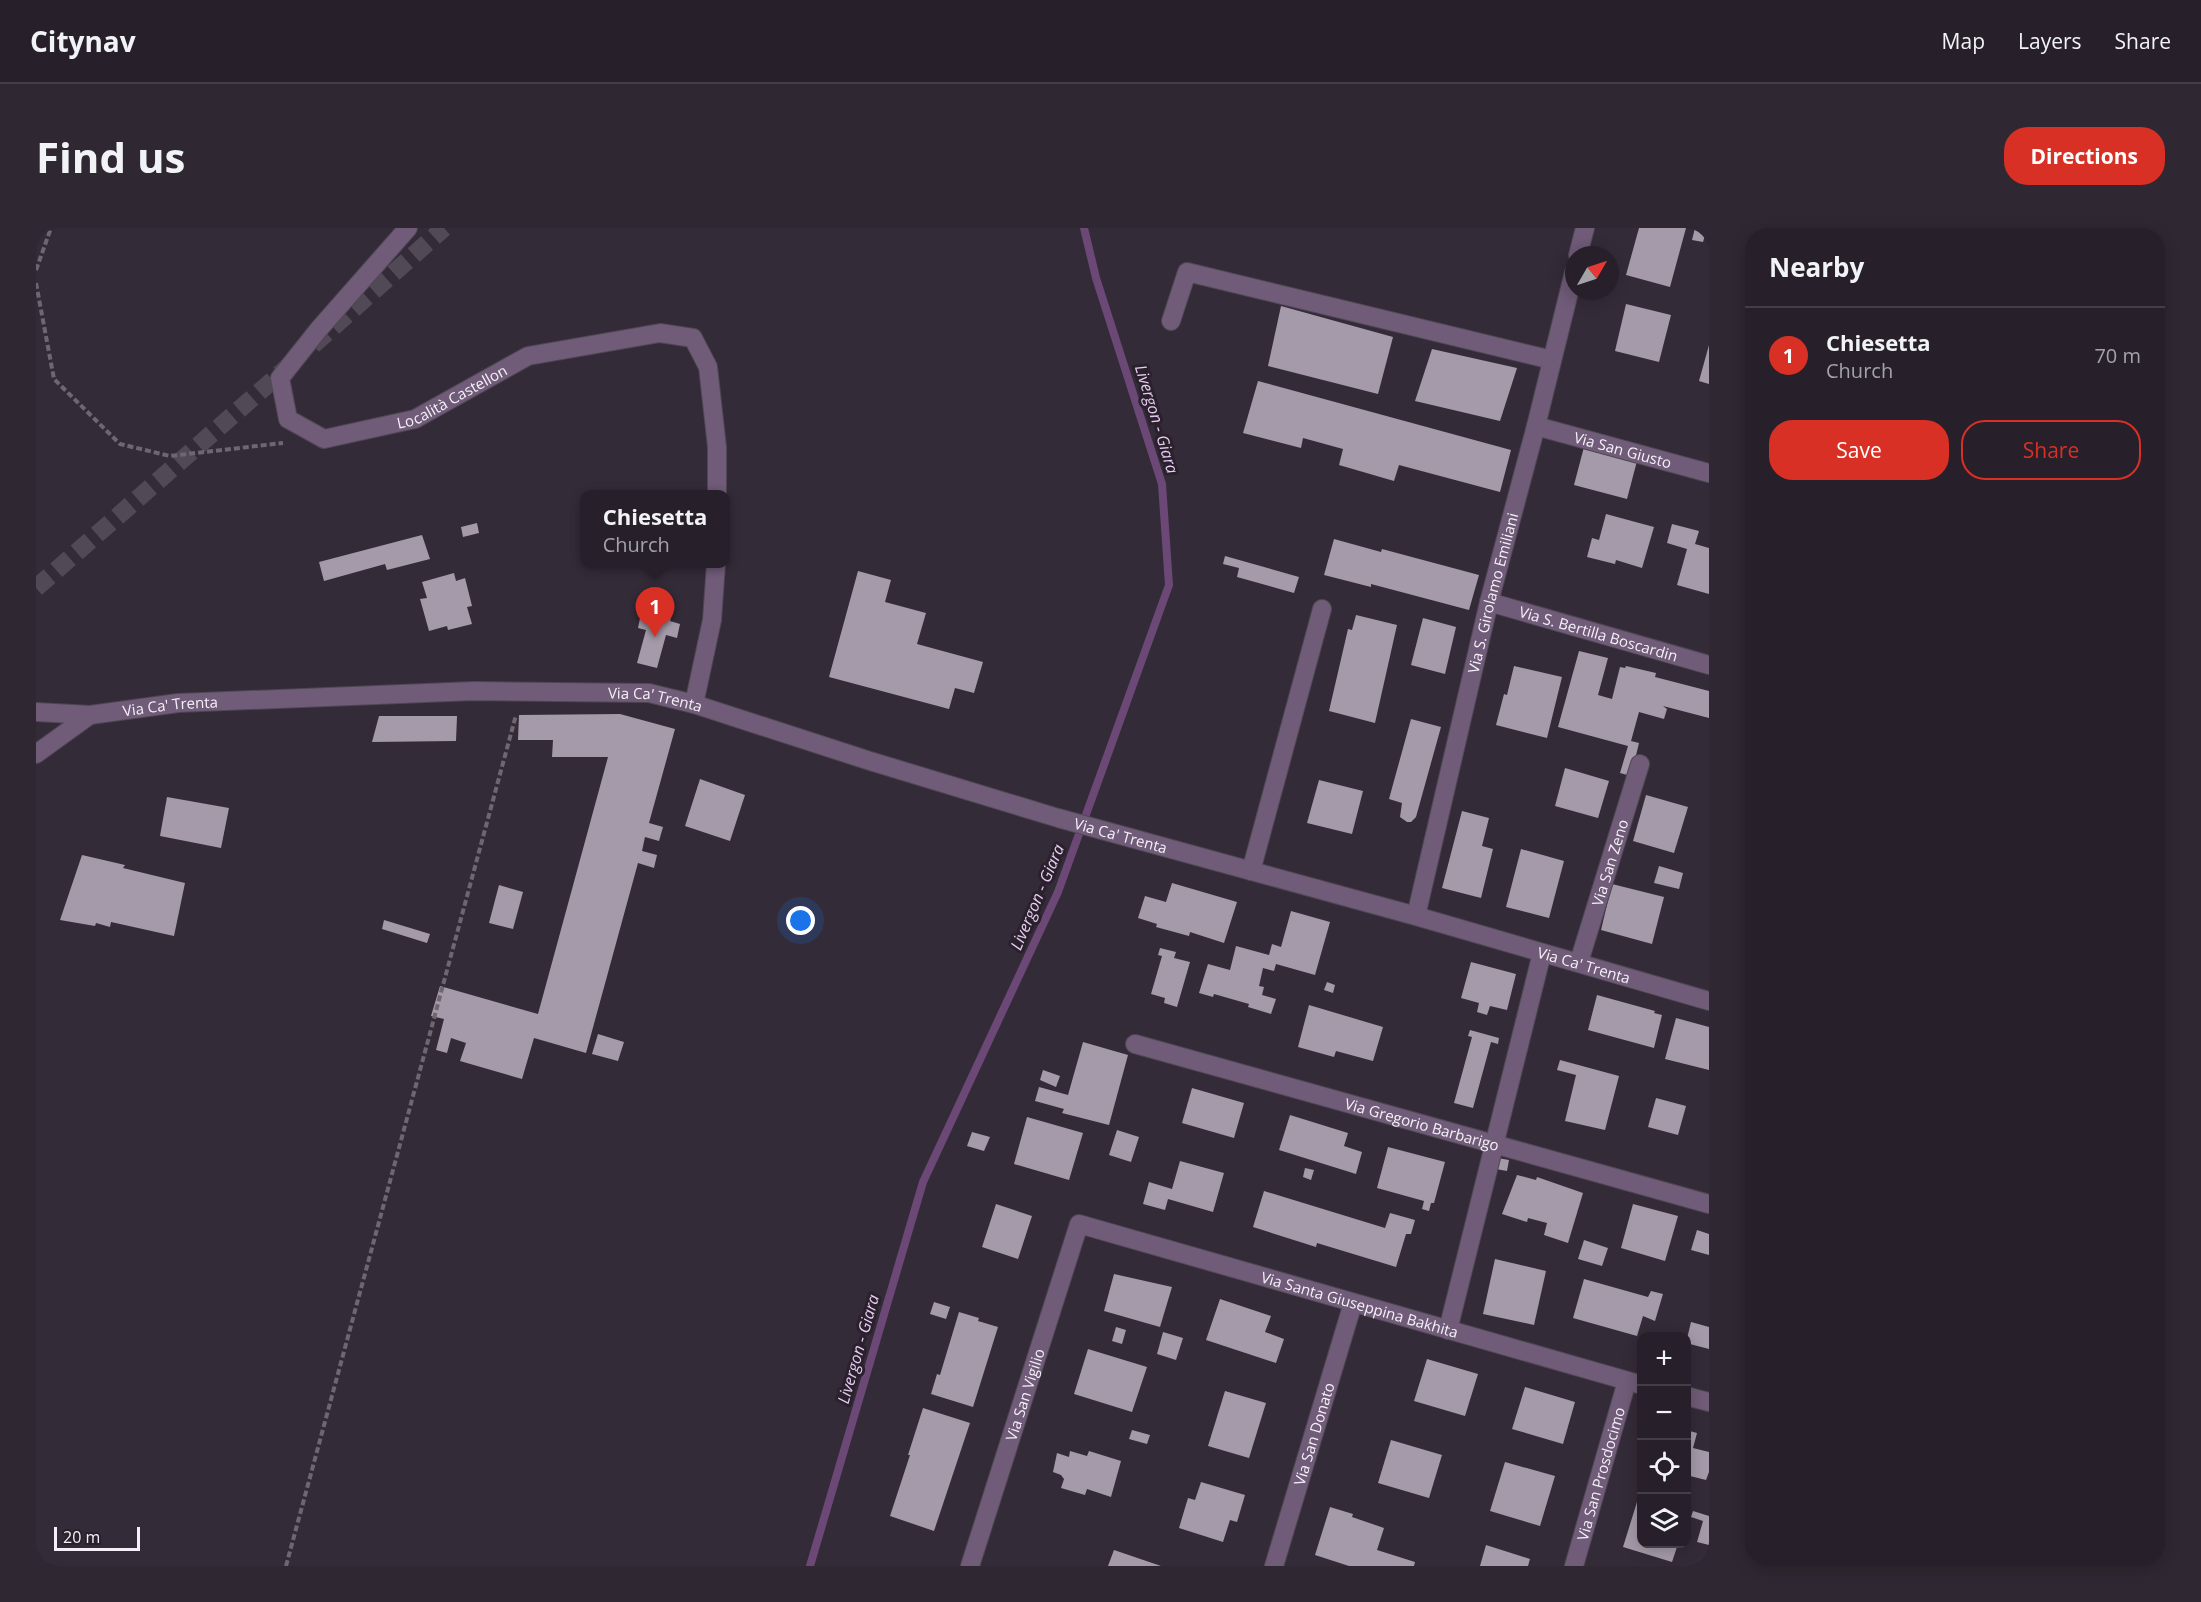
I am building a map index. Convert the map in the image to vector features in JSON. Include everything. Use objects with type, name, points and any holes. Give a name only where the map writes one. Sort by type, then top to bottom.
[{"type":"street","points":[[324,439],[288,419],[280,378],[319,329],[408,228]]},
{"type":"street","points":[[1580,246],[1585,228]]},
{"type":"street","points":[[1171,321],[1187,273],[1552,360]]},
{"type":"street","name":"Via S. Girolamo Emiliani","points":[[1416,916],[1489,602],[1567,300]]},
{"type":"street","name":"Località Castellon","points":[[324,439],[415,419],[528,356],[660,333],[693,338],[708,368],[717,447],[717,490]]},
{"type":"street","name":"Via San Giusto","points":[[1536,426],[1709,473]]},
{"type":"street","points":[[694,704],[712,620],[716,568]]},
{"type":"street","name":"Via S. Bertilla Boscardin","points":[[1489,602],[1709,665]]},
{"type":"street","points":[[1251,871],[1322,609]]},
{"type":"street","name":"Via Ca' Trenta","points":[[36,712],[90,715],[178,703],[522,690],[649,693],[694,704],[1058,818],[1579,962],[1709,1002]]},
{"type":"street","points":[[36,754],[90,715]]},
{"type":"street","name":"Via San Zeno","points":[[1579,962],[1640,764]]},
{"type":"street","points":[[1448,1330],[1542,953]]},
{"type":"street","name":"Via Gregorio Barbarigo","points":[[1135,1044],[1494,1142],[1709,1204]]},
{"type":"street","name":"Via Santa Giuseppina Bakhita","points":[[1079,1224],[1634,1383]]},
{"type":"street","name":"Via San Vigilio","points":[[970,1566],[1079,1224]]},
{"type":"street","name":"Via San Donato","points":[[1274,1566],[1353,1303]]},
{"type":"street","name":"Via San Prosdocimo","points":[[1574,1566],[1634,1383]]},
{"type":"street","points":[[1691,1397],[1709,1402]]},
{"type":"path","points":[[36,270],[51,228]]},
{"type":"path","points":[[36,283],[54,379],[120,444],[170,456],[324,439]]},
{"type":"path","points":[[286,1566],[522,690]]},
{"type":"building","points":[[1639,228],[1686,228],[1670,287],[1626,275]]},
{"type":"building","points":[[1695,228],[1707,228],[1703,242],[1692,240]]},
{"type":"building","points":[[1626,304],[1671,315],[1659,362],[1615,351]]},
{"type":"building","points":[[1281,306],[1393,337],[1378,394],[1268,366]]},
{"type":"building","points":[[1709,345],[1709,384],[1699,381]]},
{"type":"building","points":[[1432,349],[1517,368],[1500,421],[1415,401]]},
{"type":"building","points":[[1258,381],[1511,450],[1500,492],[1399,465],[1394,481],[1339,465],[1343,449],[1303,438],[1301,448],[1243,433]]},
{"type":"building","points":[[1584,447],[1637,461],[1627,499],[1574,485]]},
{"type":"building","points":[[1606,514],[1654,527],[1642,568],[1616,560],[1615,564],[1587,557],[1592,538],[1599,540]]},
{"type":"building","points":[[477,523],[479,533],[463,537],[461,527]]},
{"type":"building","points":[[1672,524],[1699,531],[1695,544],[1709,548],[1709,594],[1677,585],[1687,549],[1667,543]]},
{"type":"building","points":[[422,535],[430,559],[387,570],[385,564],[324,581],[319,562]]},
{"type":"building","points":[[1334,539],[1381,552],[1382,549],[1479,575],[1469,610],[1371,584],[1371,587],[1324,575]]},
{"type":"building","points":[[1225,556],[1299,577],[1294,593],[1237,577],[1239,568],[1223,564]]},
{"type":"building","points":[[858,571],[891,580],[885,602],[926,613],[917,644],[983,662],[974,693],[955,688],[949,709],[829,677]]},
{"type":"building","points":[[454,573],[456,581],[465,578],[472,606],[467,607],[472,624],[448,630],[447,626],[429,631],[420,599],[427,598],[422,582]]},
{"type":"building","points":[[643,603],[673,611],[670,621],[680,624],[677,638],[666,635],[657,668],[637,663],[646,630],[638,628]]},
{"type":"building","points":[[1356,615],[1397,625],[1375,723],[1329,711],[1348,629],[1352,630]]},
{"type":"building","points":[[1423,618],[1456,627],[1445,674],[1411,665]]},
{"type":"building","points":[[1579,651],[1608,658],[1598,695],[1612,699],[1620,667],[1625,668],[1626,666],[1656,673],[1655,677],[1709,691],[1709,718],[1663,706],[1667,709],[1664,719],[1639,712],[1631,741],[1639,743],[1631,776],[1620,773],[1628,746],[1558,727]]},
{"type":"building","points":[[1514,666],[1562,677],[1547,738],[1496,725]]},
{"type":"building","points":[[620,714],[675,729],[649,823],[663,827],[659,841],[645,837],[642,851],[657,855],[654,868],[638,863],[586,1053],[534,1038],[522,1079],[460,1061],[466,1043],[451,1038],[447,1053],[436,1050],[444,1019],[431,1016],[440,986],[538,1014],[608,757],[552,757],[553,740],[518,740],[519,715]]},
{"type":"building","points":[[379,716],[457,716],[456,741],[372,742]]},
{"type":"building","points":[[1411,719],[1441,727],[1416,817],[1411,822],[1407,822],[1400,817],[1402,803],[1389,799]]},
{"type":"building","points":[[1565,768],[1609,781],[1598,818],[1555,806]]},
{"type":"building","points":[[700,779],[745,795],[730,841],[685,826]]},
{"type":"building","points":[[1319,780],[1363,791],[1352,834],[1307,823]]},
{"type":"building","points":[[1646,795],[1688,807],[1674,853],[1633,841]]},
{"type":"building","points":[[167,797],[229,808],[221,848],[160,836]]},
{"type":"building","points":[[1462,811],[1489,818],[1482,846],[1493,849],[1481,898],[1442,888]]},
{"type":"building","points":[[1521,849],[1564,861],[1549,918],[1506,907]]},
{"type":"building","points":[[82,855],[185,883],[174,936],[111,922],[110,927],[96,923],[95,926],[60,920]]},
{"type":"building","points":[[1659,866],[1683,873],[1679,889],[1654,883]]},
{"type":"building","points":[[1172,883],[1237,902],[1224,943],[1190,932],[1189,936],[1156,927],[1157,924],[1138,918],[1145,896],[1166,902]]},
{"type":"building","points":[[1612,884],[1664,897],[1652,944],[1601,930]]},
{"type":"building","points":[[499,885],[523,892],[513,929],[489,923]]},
{"type":"building","points":[[1291,911],[1330,922],[1315,975],[1276,964],[1274,971],[1263,968],[1259,986],[1264,987],[1262,995],[1276,999],[1271,1014],[1248,1007],[1249,1004],[1214,994],[1213,997],[1199,993],[1208,964],[1230,970],[1236,946],[1269,955],[1272,944],[1281,947]]},
{"type":"building","points":[[384,920],[430,934],[427,943],[382,929]]},
{"type":"building","points":[[1160,948],[1176,952],[1174,958],[1190,962],[1177,1007],[1164,1003],[1165,998],[1151,994],[1162,956],[1158,955]]},
{"type":"building","points":[[1471,962],[1516,974],[1507,1010],[1490,1006],[1487,1015],[1477,1012],[1479,1003],[1461,998]]},
{"type":"building","points":[[1327,982],[1335,985],[1333,993],[1324,990]]},
{"type":"building","points":[[1597,995],[1662,1015],[1654,1048],[1588,1030]]},
{"type":"building","points":[[1309,1005],[1383,1027],[1373,1061],[1336,1051],[1334,1057],[1298,1047]]},
{"type":"building","points":[[1676,1018],[1709,1027],[1709,1070],[1665,1059]]},
{"type":"building","points":[[1470,1030],[1499,1038],[1498,1044],[1491,1042],[1473,1108],[1454,1103],[1472,1037],[1468,1036]]},
{"type":"building","points":[[598,1034],[624,1042],[618,1061],[592,1054]]},
{"type":"building","points":[[1083,1042],[1128,1055],[1109,1125],[1062,1113],[1064,1109],[1035,1101],[1039,1087],[1068,1095]]},
{"type":"building","points":[[1560,1060],[1619,1076],[1605,1130],[1565,1121],[1576,1075],[1557,1070]]},
{"type":"building","points":[[1043,1070],[1060,1076],[1056,1087],[1040,1080]]},
{"type":"building","points":[[1192,1088],[1244,1103],[1234,1138],[1182,1123]]},
{"type":"building","points":[[1656,1098],[1686,1106],[1678,1135],[1648,1127]]},
{"type":"building","points":[[1290,1115],[1348,1133],[1344,1146],[1362,1152],[1356,1174],[1279,1150]]},
{"type":"building","points":[[1027,1117],[1083,1133],[1069,1180],[1014,1164]]},
{"type":"building","points":[[1117,1130],[1139,1137],[1131,1162],[1109,1155]]},
{"type":"building","points":[[972,1132],[990,1137],[984,1151],[967,1146]]},
{"type":"building","points":[[1388,1147],[1445,1162],[1434,1203],[1431,1203],[1429,1211],[1422,1209],[1424,1201],[1377,1188]]},
{"type":"building","points":[[1498,1158],[1509,1160],[1507,1171],[1496,1169]]},
{"type":"building","points":[[1180,1161],[1224,1173],[1213,1212],[1168,1199],[1165,1210],[1143,1204],[1149,1182],[1172,1189]]},
{"type":"building","points":[[1305,1168],[1314,1170],[1311,1180],[1303,1177]]},
{"type":"building","points":[[1517,1175],[1536,1180],[1537,1177],[1583,1193],[1568,1243],[1544,1235],[1547,1223],[1528,1218],[1527,1222],[1502,1214]]},
{"type":"building","points":[[1264,1191],[1385,1228],[1390,1213],[1415,1220],[1411,1234],[1406,1234],[1396,1267],[1317,1243],[1316,1247],[1253,1227]]},
{"type":"building","points":[[996,1204],[1032,1216],[1018,1259],[982,1247]]},
{"type":"building","points":[[1633,1204],[1678,1216],[1665,1261],[1621,1248]]},
{"type":"building","points":[[1697,1230],[1709,1234],[1709,1255],[1691,1250]]},
{"type":"building","points":[[1584,1240],[1608,1248],[1602,1266],[1578,1259]]},
{"type":"building","points":[[1495,1259],[1546,1271],[1534,1325],[1483,1314]]},
{"type":"building","points":[[1114,1274],[1172,1287],[1160,1327],[1104,1311]]},
{"type":"building","points":[[1584,1279],[1648,1297],[1651,1291],[1663,1294],[1655,1321],[1643,1316],[1637,1336],[1573,1318]]},
{"type":"building","points":[[1220,1299],[1271,1316],[1265,1332],[1284,1339],[1276,1363],[1206,1340]]},
{"type":"building","points":[[934,1302],[950,1307],[946,1319],[930,1314]]},
{"type":"building","points":[[959,1312],[998,1327],[973,1407],[931,1394],[937,1374],[940,1375]]},
{"type":"building","points":[[1691,1322],[1709,1327],[1709,1349],[1691,1344],[1691,1332],[1689,1332]]},
{"type":"building","points":[[1116,1327],[1126,1330],[1122,1344],[1112,1341]]},
{"type":"building","points":[[1163,1332],[1183,1338],[1176,1360],[1157,1354]]},
{"type":"building","points":[[1088,1349],[1147,1367],[1132,1412],[1074,1394]]},
{"type":"building","points":[[1427,1359],[1478,1374],[1465,1416],[1414,1401]]},
{"type":"building","points":[[1525,1387],[1575,1402],[1563,1444],[1512,1429]]},
{"type":"building","points":[[1225,1391],[1266,1403],[1249,1458],[1208,1446]]},
{"type":"building","points":[[923,1408],[970,1423],[934,1531],[890,1516]]},
{"type":"building","points":[[1132,1430],[1150,1435],[1147,1444],[1129,1439]]},
{"type":"building","points":[[1691,1431],[1697,1433],[1693,1448],[1709,1452],[1709,1472],[1706,1480],[1691,1476]]},
{"type":"building","points":[[1391,1440],[1442,1455],[1429,1498],[1378,1483]]},
{"type":"building","points":[[1070,1451],[1087,1456],[1089,1451],[1121,1461],[1111,1497],[1087,1489],[1085,1495],[1061,1488],[1064,1479],[1053,1472],[1057,1453],[1069,1457]]},
{"type":"building","points":[[1505,1462],[1555,1476],[1540,1526],[1490,1511]]},
{"type":"building","points":[[1201,1482],[1245,1495],[1237,1522],[1230,1520],[1223,1542],[1179,1528],[1188,1498],[1195,1500]]},
{"type":"building","points":[[1637,1502],[1637,1548],[1677,1548],[1672,1562],[1623,1547]]},
{"type":"building","points":[[1330,1507],[1353,1514],[1352,1517],[1384,1528],[1377,1550],[1415,1562],[1414,1566],[1349,1566],[1315,1555]]},
{"type":"building","points":[[1693,1511],[1709,1516],[1709,1545],[1697,1542],[1703,1521],[1691,1517]]},
{"type":"building","points":[[1486,1545],[1530,1559],[1528,1566],[1480,1566]]},
{"type":"building","points":[[1114,1550],[1161,1566],[1108,1566]]},
{"type":"waterway","name":"Livergon - Giara","points":[[810,1566],[923,1182],[1058,892],[1169,585],[1162,484],[1096,278],[1084,228]]},
{"type":"tunnel","points":[[313,345],[444,228]]},
{"type":"tunnel","points":[[36,588],[290,365]]},
{"type":"place","name":"Chiesetta","points":[[655,637]]}]
